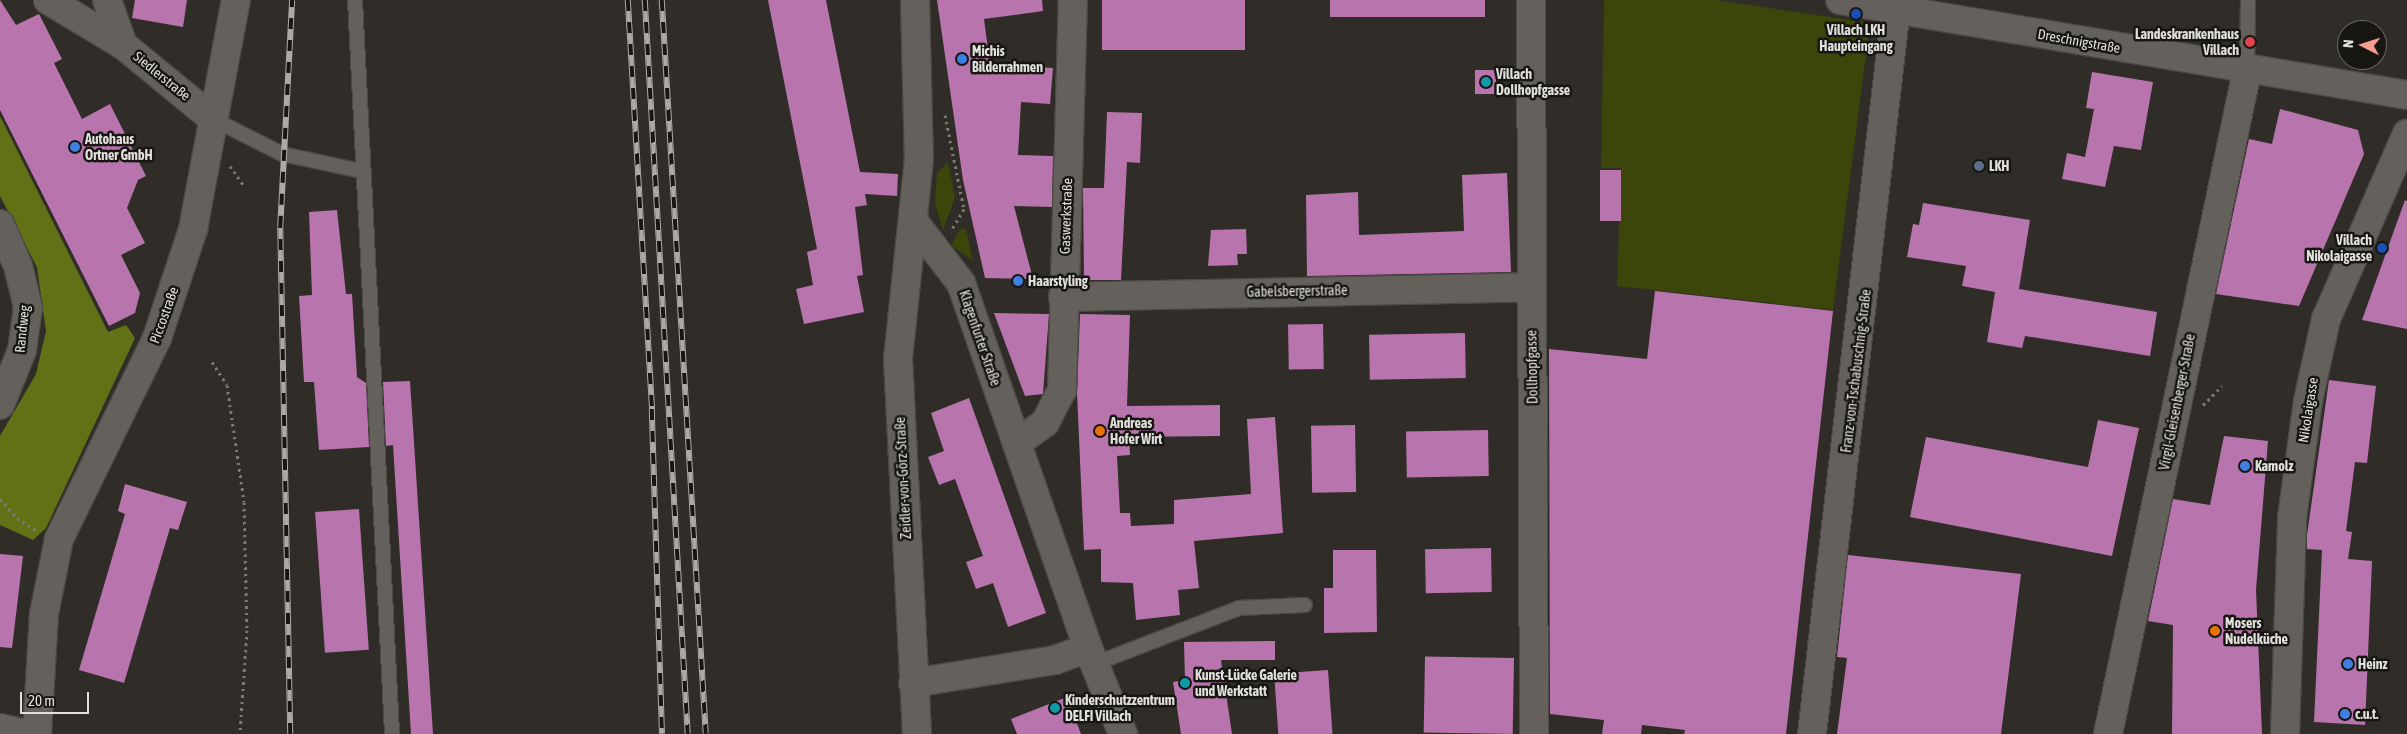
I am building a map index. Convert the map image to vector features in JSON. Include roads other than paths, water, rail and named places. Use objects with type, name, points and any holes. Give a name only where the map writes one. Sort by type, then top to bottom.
[{"type":"street","points":[[48,0],[123,45]]},
{"type":"street","name":"Siedlerstraße","points":[[107,0],[123,45],[213,119]]},
{"type":"street","name":"Piccostraße","points":[[37,734],[44,614],[58,538],[157,338],[194,229],[236,0]]},
{"type":"street","points":[[914,222],[920,96],[915,0]]},
{"type":"street","name":"Gaswerkstraße","points":[[1017,443],[1045,423],[1062,390],[1063,297],[1073,0]]},
{"type":"street","name":"Dollhopfgasse","points":[[1531,0],[1534,734]]},
{"type":"street","name":"Dreschnigstraße","points":[[1840,0],[1886,5],[2247,71],[2407,94]]},
{"type":"street","name":"Franz-von-Tschabuschnig-Straße","points":[[1814,723],[1886,5]]},
{"type":"street","name":"Virgil-Gleisenberger-Straße","points":[[2108,734],[2247,71]]},
{"type":"street","name":"Nikolaigasse","points":[[2285,734],[2292,518],[2308,401],[2326,319],[2407,134]]},
{"type":"street","name":"Klagenfurter Straße","points":[[914,222],[961,283],[1091,656],[1123,734]]},
{"type":"street","name":"Zeidler-von-Görz-Straße","points":[[914,222],[902,286],[898,359],[912,683],[916,734]]},
{"type":"street","name":"Randweg","points":[[0,224],[18,266],[28,307],[22,350],[0,405]]},
{"type":"street","name":"Gabelsbergerstraße","points":[[1063,297],[1531,287]]},
{"type":"street","points":[[912,683],[1091,656]]},
{"type":"street","points":[[0,728],[26,734]]},
{"type":"lane","points":[[356,0],[361,171],[392,734]]},
{"type":"lane","points":[[2247,71],[2248,0]]},
{"type":"lane","points":[[213,119],[282,154],[361,171]]},
{"type":"lane","points":[[1091,656],[1239,608],[1305,605]]},
{"type":"railway","points":[[290,734],[280,227],[292,0]]},
{"type":"railway","points":[[628,0],[652,409],[662,734]]},
{"type":"railway","points":[[645,0],[688,734]]},
{"type":"railway","points":[[662,0],[706,734]]},
{"type":"place","name":"Villach LKH Haupteingang","points":[[1856,14]]},
{"type":"place","name":"Landeskrankenhaus Villach","points":[[2250,42]]},
{"type":"place","name":"Michis Bilderrahmen","points":[[962,59]]},
{"type":"place","name":"Villach Dollhopfgasse","points":[[1486,82]]},
{"type":"place","name":"Autohaus Ortner GmbH","points":[[75,147]]},
{"type":"place","name":"LKH","points":[[1979,166]]},
{"type":"place","name":"Villach Nikolaigasse","points":[[2382,248]]},
{"type":"place","name":"Haarstyling","points":[[1018,281]]},
{"type":"place","name":"Andreas Hofer Wirt","points":[[1100,431]]},
{"type":"place","name":"Kamolz","points":[[2245,466]]},
{"type":"place","name":"Mosers Nudelküche","points":[[2215,631]]},
{"type":"place","name":"Heinz","points":[[2348,664]]},
{"type":"place","name":"Kunst-Lücke Galerie und Werkstatt","points":[[1185,683]]},
{"type":"place","name":"Kinderschutzzentrum DELFI Villach","points":[[1055,708]]},
{"type":"place","name":"c.u.t.","points":[[2345,714]]}]
